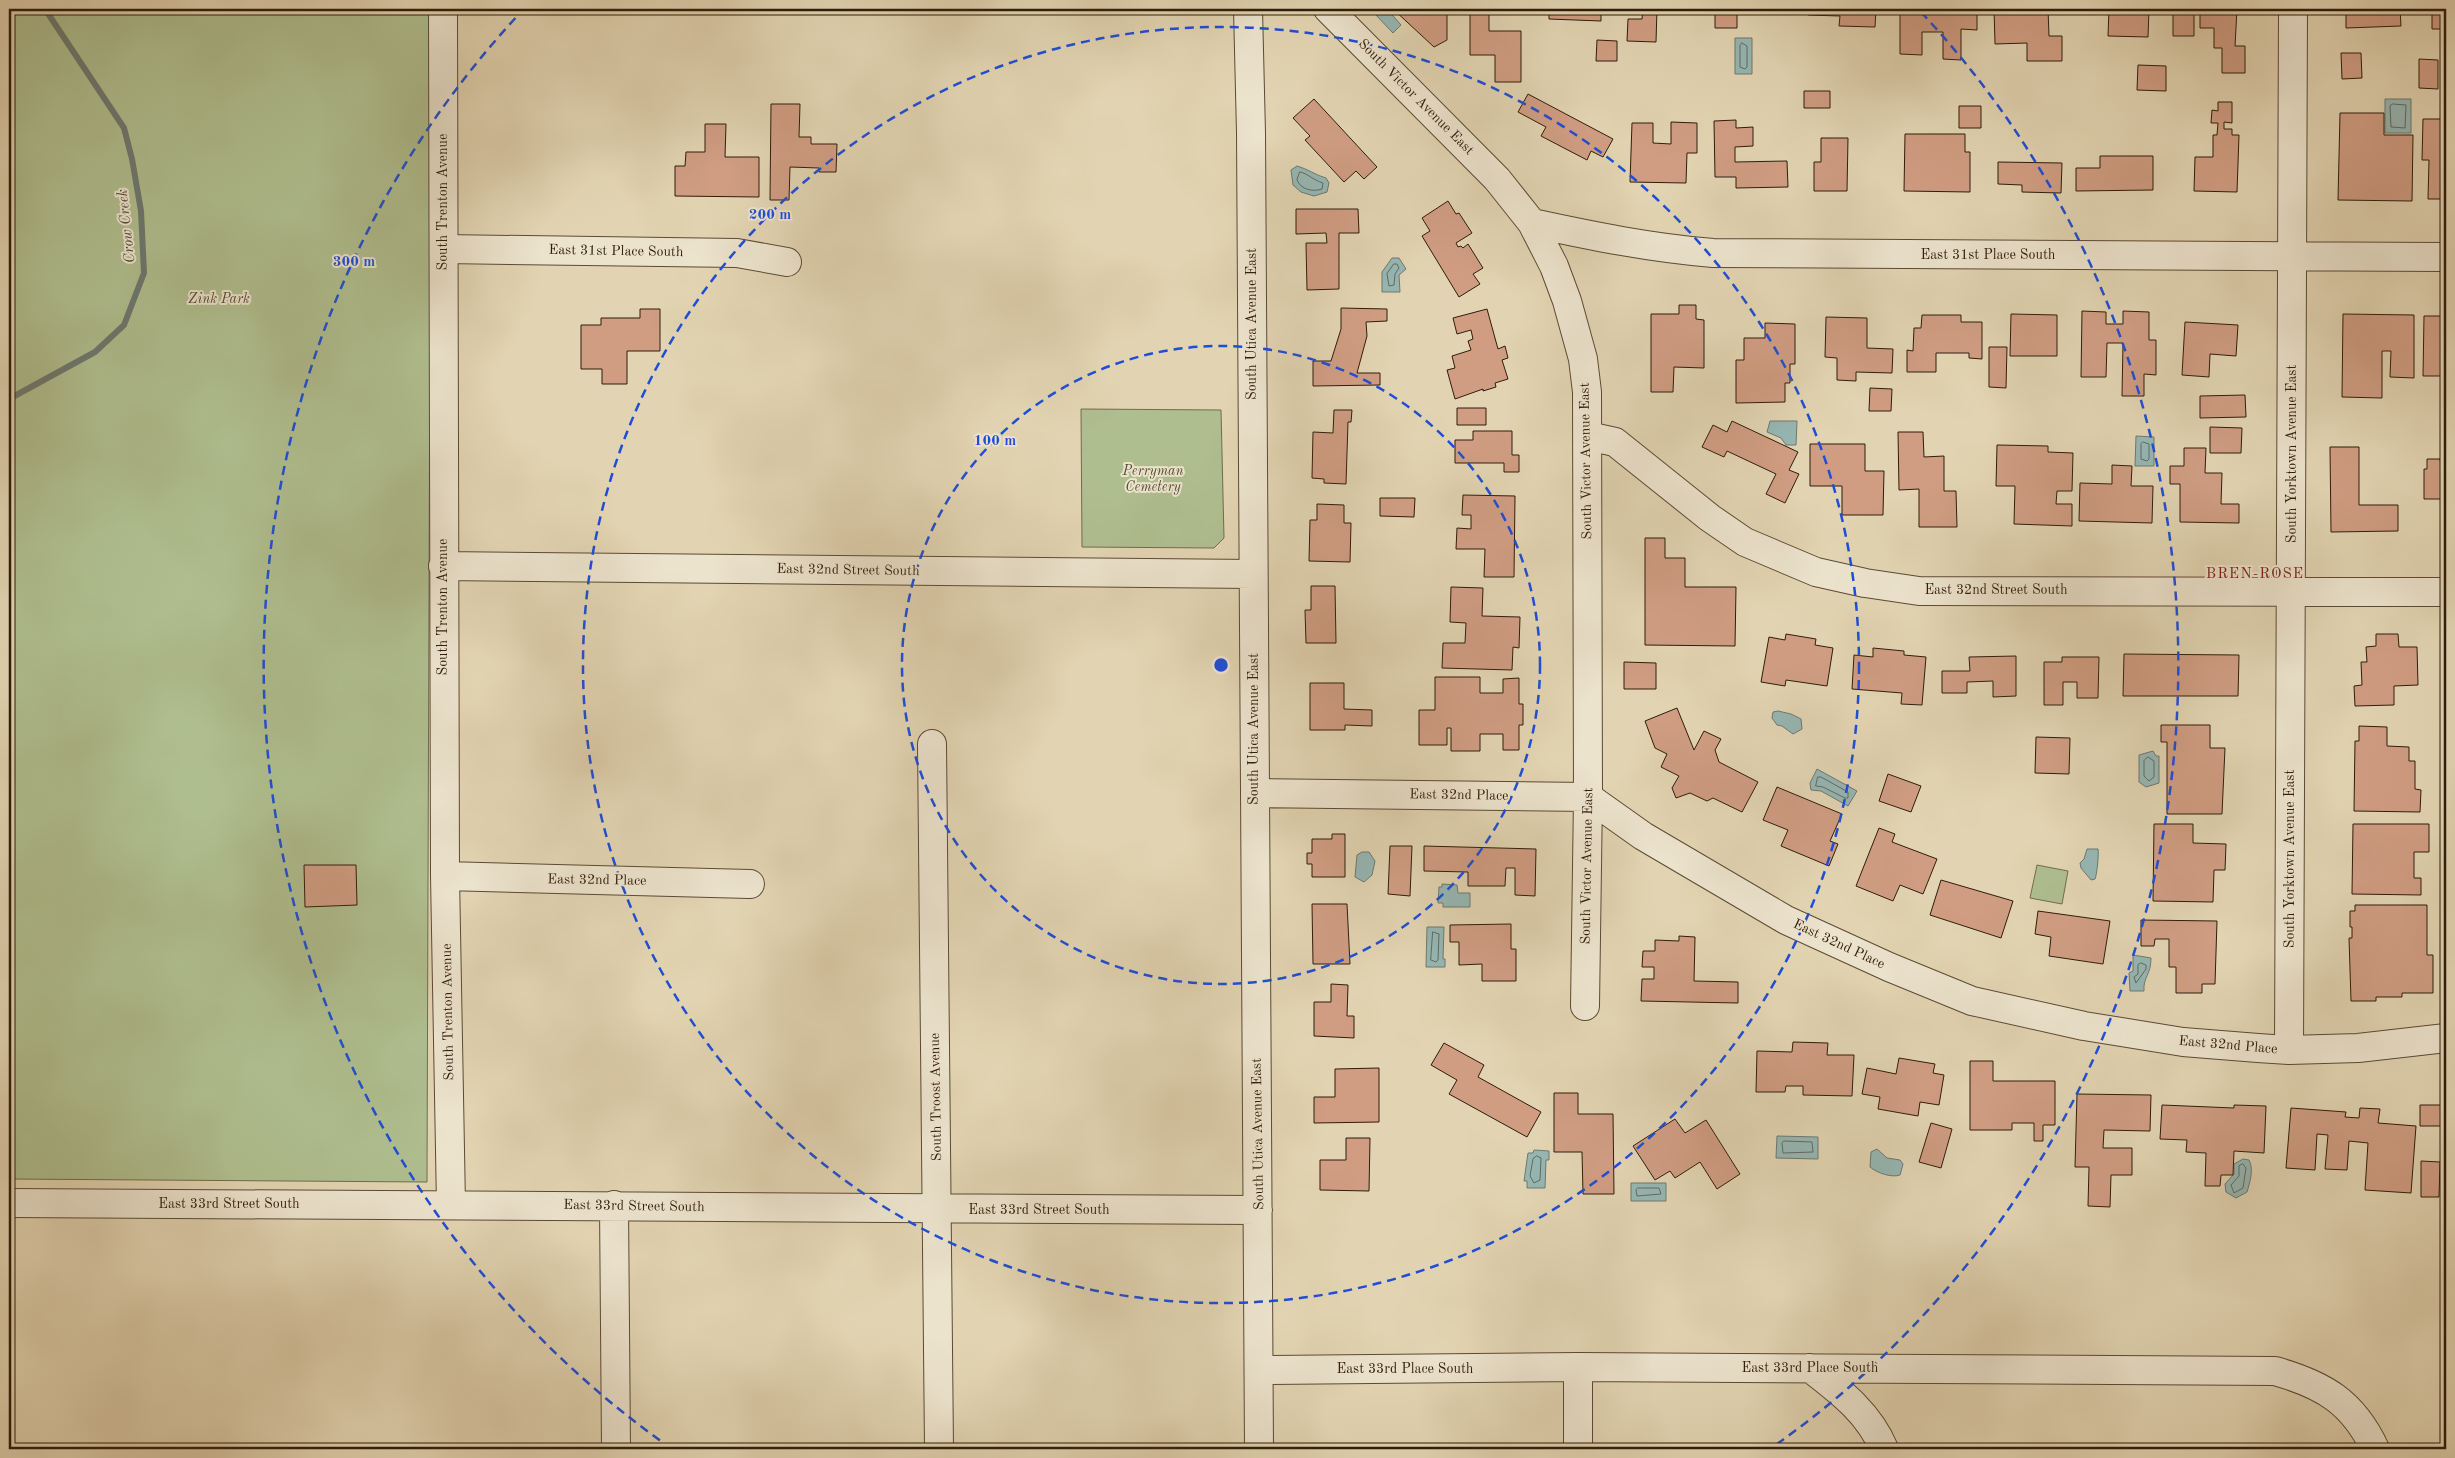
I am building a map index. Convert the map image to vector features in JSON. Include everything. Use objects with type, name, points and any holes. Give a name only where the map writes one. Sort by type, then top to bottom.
[{"type":"street","name":"South Trenton Avenue","points":[[443,9],[445,876],[451,1205]]},
{"type":"street","name":"South Utica Avenue East","points":[[1248,9],[1251,133],[1259,1449]]},
{"type":"street","name":"South Victor Avenue East","points":[[1328,9],[1497,179],[1532,222],[1554,266],[1576,330],[1587,392],[1588,436],[1588,797],[1585,1006]]},
{"type":"street","name":"South Yorktown Avenue East","points":[[2289,1050],[2293,9]]},
{"type":"street","name":"East 31st Place South","points":[[1532,222],[1614,241],[1664,249],[1713,253],[2446,257]]},
{"type":"street","name":"East 31st Place South","points":[[444,249],[728,253],[787,262]]},
{"type":"street","name":"East 32nd Street South","points":[[1588,436],[1615,442],[1710,518],[1745,542],[1816,572],[1865,583],[1919,591],[2446,592]]},
{"type":"street","name":"East 32nd Street South","points":[[443,566],[1253,574]]},
{"type":"street","name":"South Troost Avenue","points":[[932,744],[939,1449]]},
{"type":"street","name":"East 32nd Place","points":[[1255,792],[1588,797],[1643,836],[1786,920],[1889,967],[1972,1001],[2063,1022],[2183,1042],[2289,1050],[2358,1048],[2446,1038]]},
{"type":"street","name":"East 32nd Place","points":[[445,876],[750,884]]},
{"type":"street","name":"East 33rd Street South","points":[[9,1202],[1258,1210]]},
{"type":"street","points":[[614,1205],[616,1449]]},
{"type":"street","points":[[1578,1368],[1578,1449]]},
{"type":"street","points":[[1810,1368],[1852,1400],[1879,1438],[1884,1449]]},
{"type":"street","name":"East 33rd Place South","points":[[1259,1370],[1810,1368],[2275,1371],[2299,1378],[2325,1390],[2351,1410],[2366,1430],[2375,1449]]},
{"type":"green space","name":"Zink Park","points":[[9,9],[431,9],[427,1182],[9,1179]]},
{"type":"green space","name":"Perryman Cemetery","points":[[1081,409],[1221,410],[1224,538],[1214,548],[1082,547]]},
{"type":"green space","points":[[2037,865],[2068,871],[2062,904],[2030,898]]},
{"type":"water","points":[[1381,9],[1387,9],[1401,25],[1393,33],[1375,14]]},
{"type":"water","points":[[1735,38],[1752,38],[1752,74],[1735,74]]},
{"type":"water","points":[[2385,99],[2411,99],[2411,133],[2385,133]]},
{"type":"water","points":[[1297,166],[1326,178],[1329,183],[1327,192],[1314,196],[1301,192],[1293,185],[1291,170]]},
{"type":"water","points":[[1392,258],[1399,258],[1406,269],[1399,275],[1400,292],[1382,292],[1382,272]]},
{"type":"water","points":[[1770,421],[1797,421],[1796,445],[1786,445],[1781,438],[1767,432]]},
{"type":"water","points":[[2136,436],[2154,437],[2154,466],[2135,466]]},
{"type":"water","points":[[1778,711],[1801,719],[1802,729],[1793,734],[1782,726],[1777,725],[1772,718],[1773,712]]},
{"type":"water","points":[[2153,751],[2156,756],[2159,756],[2159,783],[2146,787],[2139,782],[2139,755]]},
{"type":"water","points":[[1817,769],[1857,791],[1848,806],[1821,791],[1811,790],[1810,783]]},
{"type":"water","points":[[2087,849],[2098,849],[2096,877],[2091,880],[2081,868],[2080,863],[2084,859]]},
{"type":"water","points":[[1362,852],[1369,852],[1375,861],[1372,875],[1364,882],[1355,877],[1357,855]]},
{"type":"water","points":[[1442,884],[1457,885],[1458,893],[1470,893],[1470,907],[1443,907],[1443,903],[1438,903],[1439,887],[1442,887]]},
{"type":"water","points":[[1427,927],[1444,927],[1443,959],[1445,959],[1445,967],[1426,967]]},
{"type":"water","points":[[2133,955],[2151,958],[2144,991],[2130,991],[2129,973],[2133,971]]},
{"type":"water","points":[[1777,1136],[1818,1137],[1818,1159],[1776,1158]]},
{"type":"water","points":[[1877,1149],[1887,1158],[1900,1160],[1903,1164],[1900,1175],[1885,1174],[1870,1167],[1871,1152]]},
{"type":"water","points":[[1534,1150],[1549,1151],[1549,1160],[1546,1160],[1545,1188],[1527,1188],[1527,1181],[1524,1181],[1528,1153],[1533,1153]]},
{"type":"water","points":[[2243,1159],[2249,1160],[2250,1180],[2247,1192],[2236,1198],[2226,1192],[2225,1184],[2234,1174],[2234,1164]]},
{"type":"water","points":[[1631,1183],[1666,1183],[1666,1201],[1631,1201]]},
{"type":"building","points":[[1393,9],[1447,9],[1447,40],[1434,47]]},
{"type":"building","points":[[1470,9],[1523,9],[1489,10],[1489,31],[1521,31],[1521,82],[1495,82],[1495,55],[1470,55]]},
{"type":"building","points":[[1549,9],[1601,9],[1601,21],[1549,19]]},
{"type":"building","points":[[1643,9],[1657,9],[1656,42],[1627,41],[1628,19],[1642,19]]},
{"type":"building","points":[[1715,9],[1776,9],[1776,12],[1737,11],[1737,28],[1715,28]]},
{"type":"building","points":[[1808,9],[1876,9],[1875,27],[1839,26],[1840,16],[1808,15]]},
{"type":"building","points":[[1900,9],[1977,9],[1977,30],[1961,29],[1961,60],[1943,59],[1943,32],[1922,32],[1922,55],[1900,54]]},
{"type":"building","points":[[1994,9],[2048,9],[2049,36],[2062,36],[2062,61],[2027,61],[2027,43],[1995,44]]},
{"type":"building","points":[[2109,9],[2149,9],[2148,37],[2108,36]]},
{"type":"building","points":[[2168,9],[2237,9],[2235,46],[2245,46],[2245,73],[2222,73],[2222,48],[2214,48],[2214,28],[2200,28],[2200,12],[2191,12],[2194,13],[2194,36],[2173,36],[2173,13],[2168,13]]},
{"type":"building","points":[[2346,9],[2400,9],[2401,26],[2346,28]]},
{"type":"building","points":[[2432,9],[2446,9],[2446,29],[2432,29]]},
{"type":"building","points":[[1597,40],[1617,41],[1617,61],[1596,61]]},
{"type":"building","points":[[2341,53],[2361,53],[2362,78],[2342,79]]},
{"type":"building","points":[[2419,59],[2438,60],[2438,89],[2419,88]]},
{"type":"building","points":[[2138,65],[2166,66],[2166,91],[2137,90]]},
{"type":"building","points":[[1804,91],[1830,91],[1830,108],[1804,108]]},
{"type":"building","points":[[1528,94],[1613,139],[1603,157],[1591,151],[1587,160],[1541,136],[1546,127],[1518,112]]},
{"type":"building","points":[[1314,99],[1377,167],[1364,179],[1356,171],[1344,182],[1305,140],[1310,136],[1293,118]]},
{"type":"building","points":[[2218,102],[2232,102],[2232,123],[2224,122],[2224,129],[2232,129],[2232,135],[2239,135],[2237,192],[2194,191],[2195,157],[2213,157],[2213,135],[2217,135],[2218,123],[2211,123],[2212,110],[2218,111]]},
{"type":"building","points":[[771,104],[800,104],[799,137],[811,137],[811,144],[837,144],[836,172],[819,172],[819,168],[790,167],[789,200],[770,200]]},
{"type":"building","points":[[1959,106],[1981,106],[1981,128],[1959,128]]},
{"type":"building","points":[[2340,113],[2384,113],[2384,135],[2413,135],[2412,201],[2338,200]]},
{"type":"building","points":[[2423,119],[2446,119],[2446,199],[2428,199],[2429,160],[2422,160]]},
{"type":"building","points":[[1736,120],[1736,128],[1753,127],[1753,146],[1735,147],[1735,162],[1787,161],[1788,187],[1736,188],[1736,177],[1715,177],[1714,121]]},
{"type":"building","points":[[1671,122],[1697,123],[1697,153],[1687,153],[1686,183],[1630,182],[1632,123],[1653,123],[1653,143],[1671,144]]},
{"type":"building","points":[[705,124],[726,124],[725,157],[759,157],[759,197],[675,196],[675,166],[685,166],[686,152],[705,152]]},
{"type":"building","points":[[1905,134],[1965,134],[1965,152],[1970,152],[1970,192],[1904,191]]},
{"type":"building","points":[[1821,138],[1848,138],[1847,191],[1814,191],[1814,162],[1821,162]]},
{"type":"building","points":[[2100,156],[2153,156],[2153,190],[2076,191],[2076,168],[2100,168]]},
{"type":"building","points":[[1998,162],[2062,163],[2061,193],[2022,192],[2022,185],[1998,184]]},
{"type":"building","points":[[1448,201],[1456,214],[1459,213],[1472,233],[1456,243],[1458,247],[1461,246],[1463,248],[1468,244],[1483,268],[1473,274],[1480,284],[1459,297],[1422,236],[1430,231],[1422,218]]},
{"type":"building","points":[[1296,209],[1358,209],[1359,233],[1339,233],[1339,289],[1307,290],[1306,243],[1327,243],[1326,233],[1296,234]]},
{"type":"building","points":[[1679,305],[1696,305],[1696,319],[1704,320],[1704,368],[1674,367],[1673,392],[1651,392],[1651,314],[1679,314]]},
{"type":"building","points":[[1341,308],[1387,309],[1387,321],[1366,322],[1367,336],[1357,373],[1380,373],[1380,385],[1313,386],[1313,361],[1331,361],[1341,329]]},
{"type":"building","points":[[640,309],[660,309],[660,351],[627,351],[627,384],[602,384],[602,369],[581,369],[581,325],[601,325],[601,318],[640,318]]},
{"type":"building","points":[[1487,309],[1498,349],[1505,346],[1508,358],[1502,360],[1508,379],[1495,383],[1496,387],[1483,391],[1483,389],[1455,399],[1447,370],[1455,368],[1452,356],[1471,350],[1468,341],[1473,339],[1471,330],[1457,334],[1453,318]]},
{"type":"building","points":[[2082,311],[2106,312],[2106,324],[2123,324],[2123,311],[2149,312],[2149,340],[2156,340],[2156,375],[2144,374],[2144,396],[2122,396],[2123,343],[2107,343],[2106,377],[2081,377]]},
{"type":"building","points":[[2011,314],[2057,315],[2057,356],[2010,356]]},
{"type":"building","points":[[2343,314],[2414,315],[2414,378],[2390,377],[2391,351],[2382,351],[2382,398],[2342,397]]},
{"type":"building","points":[[1922,315],[1961,315],[1961,322],[1982,322],[1982,359],[1969,358],[1969,353],[1936,353],[1936,372],[1907,372],[1907,350],[1913,351],[1914,328],[1921,328]]},
{"type":"building","points":[[2424,316],[2446,316],[2445,376],[2423,376]]},
{"type":"building","points":[[1826,317],[1867,318],[1867,348],[1893,349],[1892,373],[1856,372],[1856,381],[1837,380],[1837,358],[1825,357]]},
{"type":"building","points":[[2185,322],[2238,325],[2236,356],[2210,354],[2209,377],[2182,375]]},
{"type":"building","points":[[1765,323],[1795,324],[1795,364],[1790,364],[1790,383],[1785,383],[1785,402],[1736,403],[1736,360],[1744,360],[1744,338],[1765,338]]},
{"type":"building","points":[[1989,347],[2007,347],[2006,388],[1989,387]]},
{"type":"building","points":[[1870,388],[1892,389],[1891,411],[1869,411]]},
{"type":"building","points":[[2245,395],[2246,417],[2200,418],[2200,396]]},
{"type":"building","points":[[1457,408],[1486,408],[1486,425],[1457,425]]},
{"type":"building","points":[[1334,410],[1352,410],[1351,422],[1348,422],[1346,484],[1324,483],[1324,479],[1312,478],[1313,432],[1333,433]]},
{"type":"building","points":[[1732,421],[1798,452],[1789,470],[1799,474],[1785,503],[1766,494],[1776,474],[1727,451],[1724,457],[1702,447],[1713,425],[1727,432]]},
{"type":"building","points":[[2210,427],[2242,428],[2241,453],[2210,453]]},
{"type":"building","points":[[1473,431],[1512,431],[1512,455],[1519,455],[1519,472],[1504,472],[1504,463],[1455,463],[1455,440],[1473,440]]},
{"type":"building","points":[[1898,432],[1923,432],[1924,457],[1944,456],[1944,491],[1956,491],[1957,527],[1919,527],[1919,489],[1899,490]]},
{"type":"building","points":[[1810,444],[1865,444],[1865,471],[1884,471],[1883,515],[1842,515],[1842,486],[1810,486]]},
{"type":"building","points":[[1997,445],[2048,446],[2048,452],[2073,453],[2072,491],[2057,491],[2056,504],[2072,504],[2072,526],[2014,524],[2015,486],[1996,486]]},
{"type":"building","points":[[2330,447],[2359,447],[2359,505],[2398,505],[2398,531],[2331,532]]},
{"type":"building","points":[[2184,448],[2206,448],[2205,473],[2222,473],[2221,504],[2239,504],[2239,523],[2180,522],[2180,484],[2170,484],[2170,466],[2184,466]]},
{"type":"building","points":[[2427,459],[2440,459],[2443,478],[2446,478],[2446,496],[2443,496],[2443,499],[2424,499],[2424,469],[2427,469]]},
{"type":"building","points":[[2112,465],[2132,466],[2131,486],[2153,486],[2152,523],[2079,521],[2080,483],[2112,484]]},
{"type":"building","points":[[1463,495],[1515,496],[1514,577],[1484,577],[1485,549],[1456,549],[1457,528],[1471,529],[1471,515],[1462,515]]},
{"type":"building","points":[[1380,498],[1415,498],[1414,517],[1380,516]]},
{"type":"building","points":[[1317,504],[1344,505],[1344,523],[1351,523],[1350,562],[1309,561],[1310,520],[1317,520]]},
{"type":"building","points":[[1645,538],[1665,538],[1665,558],[1685,558],[1685,587],[1736,587],[1735,646],[1645,645]]},
{"type":"building","points":[[1311,586],[1335,586],[1336,643],[1306,643],[1305,610],[1311,610]]},
{"type":"building","points":[[1451,587],[1483,588],[1482,616],[1520,617],[1519,648],[1513,647],[1512,670],[1442,668],[1443,643],[1465,643],[1466,623],[1450,622]]},
{"type":"building","points":[[1786,634],[1816,639],[1815,645],[1833,648],[1827,686],[1786,680],[1785,686],[1761,682],[1769,637],[1785,640]]},
{"type":"building","points":[[2376,634],[2398,634],[2399,647],[2417,647],[2418,685],[2394,686],[2394,705],[2355,706],[2354,686],[2362,685],[2361,662],[2367,662],[2366,647],[2376,646]]},
{"type":"building","points":[[1873,648],[1904,651],[1904,655],[1926,657],[1922,705],[1901,704],[1902,693],[1852,689],[1854,655],[1873,657]]},
{"type":"building","points":[[2124,654],[2239,655],[2238,696],[2123,696]]},
{"type":"building","points":[[2016,656],[2016,696],[1993,697],[1993,681],[1967,682],[1967,693],[1942,693],[1942,671],[1970,671],[1969,657]]},
{"type":"building","points":[[2062,657],[2099,657],[2098,698],[2077,698],[2077,682],[2063,682],[2063,705],[2044,705],[2044,662],[2062,662]]},
{"type":"building","points":[[1624,662],[1656,663],[1656,689],[1624,689]]},
{"type":"building","points":[[1435,677],[1480,677],[1480,693],[1503,693],[1503,679],[1519,678],[1519,704],[1523,704],[1523,725],[1519,725],[1519,750],[1503,750],[1503,734],[1480,734],[1480,751],[1451,751],[1451,728],[1447,728],[1447,745],[1419,745],[1419,710],[1435,710]]},
{"type":"building","points":[[1310,683],[1344,683],[1344,709],[1372,710],[1372,726],[1345,725],[1345,730],[1310,730]]},
{"type":"building","points":[[1677,708],[1694,750],[1704,731],[1721,739],[1715,750],[1719,762],[1758,782],[1742,812],[1713,798],[1707,801],[1690,793],[1676,798],[1672,788],[1679,776],[1661,767],[1667,754],[1655,748],[1645,721]]},
{"type":"building","points":[[2161,725],[2210,725],[2210,748],[2225,748],[2222,814],[2167,814],[2167,742],[2161,742]]},
{"type":"building","points":[[2359,726],[2387,727],[2387,746],[2409,747],[2409,761],[2415,761],[2415,789],[2421,790],[2420,812],[2354,811],[2355,741],[2359,741]]},
{"type":"building","points":[[2036,737],[2070,738],[2069,774],[2035,773]]},
{"type":"building","points":[[1888,774],[1921,786],[1911,812],[1879,801]]},
{"type":"building","points":[[1777,787],[1842,814],[1830,841],[1838,844],[1829,866],[1781,846],[1788,830],[1763,820]]},
{"type":"building","points":[[2154,824],[2193,824],[2193,843],[2226,844],[2225,870],[2214,870],[2213,902],[2153,901]]},
{"type":"building","points":[[2353,824],[2429,824],[2429,852],[2414,852],[2414,878],[2421,878],[2421,895],[2352,894]]},
{"type":"building","points":[[1879,828],[1895,834],[1892,842],[1937,859],[1923,894],[1900,885],[1893,901],[1856,886]]},
{"type":"building","points":[[1332,834],[1345,834],[1345,877],[1312,877],[1312,864],[1307,864],[1307,853],[1312,853],[1312,839],[1332,839]]},
{"type":"building","points":[[1390,846],[1412,846],[1410,896],[1388,894]]},
{"type":"building","points":[[1424,846],[1536,849],[1535,896],[1515,895],[1515,868],[1506,868],[1505,886],[1468,886],[1468,872],[1424,871]]},
{"type":"building","points":[[304,865],[356,865],[357,905],[305,907]]},
{"type":"building","points":[[1941,880],[2013,901],[2001,938],[1930,915]]},
{"type":"building","points":[[1312,904],[1347,904],[1350,964],[1313,964]]},
{"type":"building","points":[[2355,905],[2427,905],[2427,955],[2433,955],[2433,993],[2402,993],[2402,997],[2376,997],[2376,1001],[2351,1001],[2349,938],[2352,938],[2352,927],[2350,927],[2350,911],[2355,911]]},
{"type":"building","points":[[2038,911],[2110,921],[2103,964],[2049,956],[2051,937],[2035,934]]},
{"type":"building","points":[[2141,920],[2217,921],[2215,984],[2202,984],[2202,993],[2176,993],[2176,967],[2169,967],[2169,939],[2155,939],[2154,946],[2141,946]]},
{"type":"building","points":[[1511,924],[1511,949],[1516,949],[1516,981],[1482,981],[1482,964],[1459,965],[1459,942],[1450,942],[1450,925]]},
{"type":"building","points":[[1679,936],[1695,937],[1694,981],[1738,982],[1738,1003],[1641,1001],[1642,979],[1654,979],[1654,967],[1642,967],[1643,951],[1655,951],[1655,940],[1679,941]]},
{"type":"building","points":[[1331,984],[1348,985],[1347,1016],[1354,1016],[1354,1038],[1314,1036],[1314,1002],[1331,1002]]},
{"type":"building","points":[[1793,1042],[1828,1043],[1827,1055],[1854,1055],[1852,1096],[1803,1095],[1803,1086],[1786,1086],[1785,1092],[1756,1092],[1757,1051],[1792,1052]]},
{"type":"building","points":[[1444,1043],[1484,1065],[1478,1077],[1541,1112],[1527,1137],[1449,1094],[1457,1080],[1431,1065]]},
{"type":"building","points":[[1899,1058],[1935,1064],[1933,1073],[1944,1075],[1939,1105],[1920,1102],[1918,1116],[1878,1109],[1880,1097],[1862,1094],[1867,1068],[1896,1074]]},
{"type":"building","points":[[1970,1061],[1993,1061],[1993,1081],[2055,1081],[2055,1125],[2043,1125],[2043,1141],[2034,1141],[2034,1123],[2012,1123],[2012,1130],[1970,1130]]},
{"type":"building","points":[[1379,1068],[1379,1122],[1314,1123],[1314,1097],[1335,1097],[1335,1069]]},
{"type":"building","points":[[1554,1093],[1578,1093],[1578,1114],[1613,1114],[1614,1194],[1583,1194],[1582,1152],[1554,1152]]},
{"type":"building","points":[[2077,1094],[2151,1095],[2150,1131],[2104,1130],[2103,1148],[2132,1148],[2132,1175],[2111,1175],[2110,1207],[2088,1206],[2089,1167],[2075,1167]]},
{"type":"building","points":[[2162,1105],[2234,1108],[2234,1105],[2266,1106],[2264,1153],[2234,1151],[2233,1175],[2221,1175],[2220,1186],[2205,1186],[2206,1153],[2186,1152],[2187,1140],[2160,1139]]},
{"type":"building","points":[[2420,1105],[2446,1105],[2446,1157],[2444,1157],[2444,1126],[2420,1126]]},
{"type":"building","points":[[2291,1108],[2346,1112],[2345,1117],[2359,1118],[2360,1108],[2380,1109],[2378,1123],[2416,1126],[2411,1193],[2365,1190],[2368,1143],[2349,1141],[2347,1170],[2325,1169],[2328,1135],[2317,1134],[2315,1170],[2286,1168]]},
{"type":"building","points":[[1675,1119],[1685,1133],[1706,1120],[1740,1174],[1717,1189],[1700,1162],[1675,1178],[1670,1171],[1655,1180],[1633,1146]]},
{"type":"building","points":[[1931,1123],[1952,1129],[1941,1168],[1919,1162]]},
{"type":"building","points":[[1346,1138],[1370,1138],[1369,1191],[1320,1190],[1320,1160],[1346,1160]]},
{"type":"building","points":[[2421,1161],[2440,1162],[2439,1197],[2421,1197]]},
{"type":"waterway","name":"Crow Creek","points":[[9,399],[95,352],[124,325],[144,273],[141,211],[132,159],[124,128],[45,9]]},
{"type":"district","name":"BREN-ROSE","points":[[2255,574]]}]
